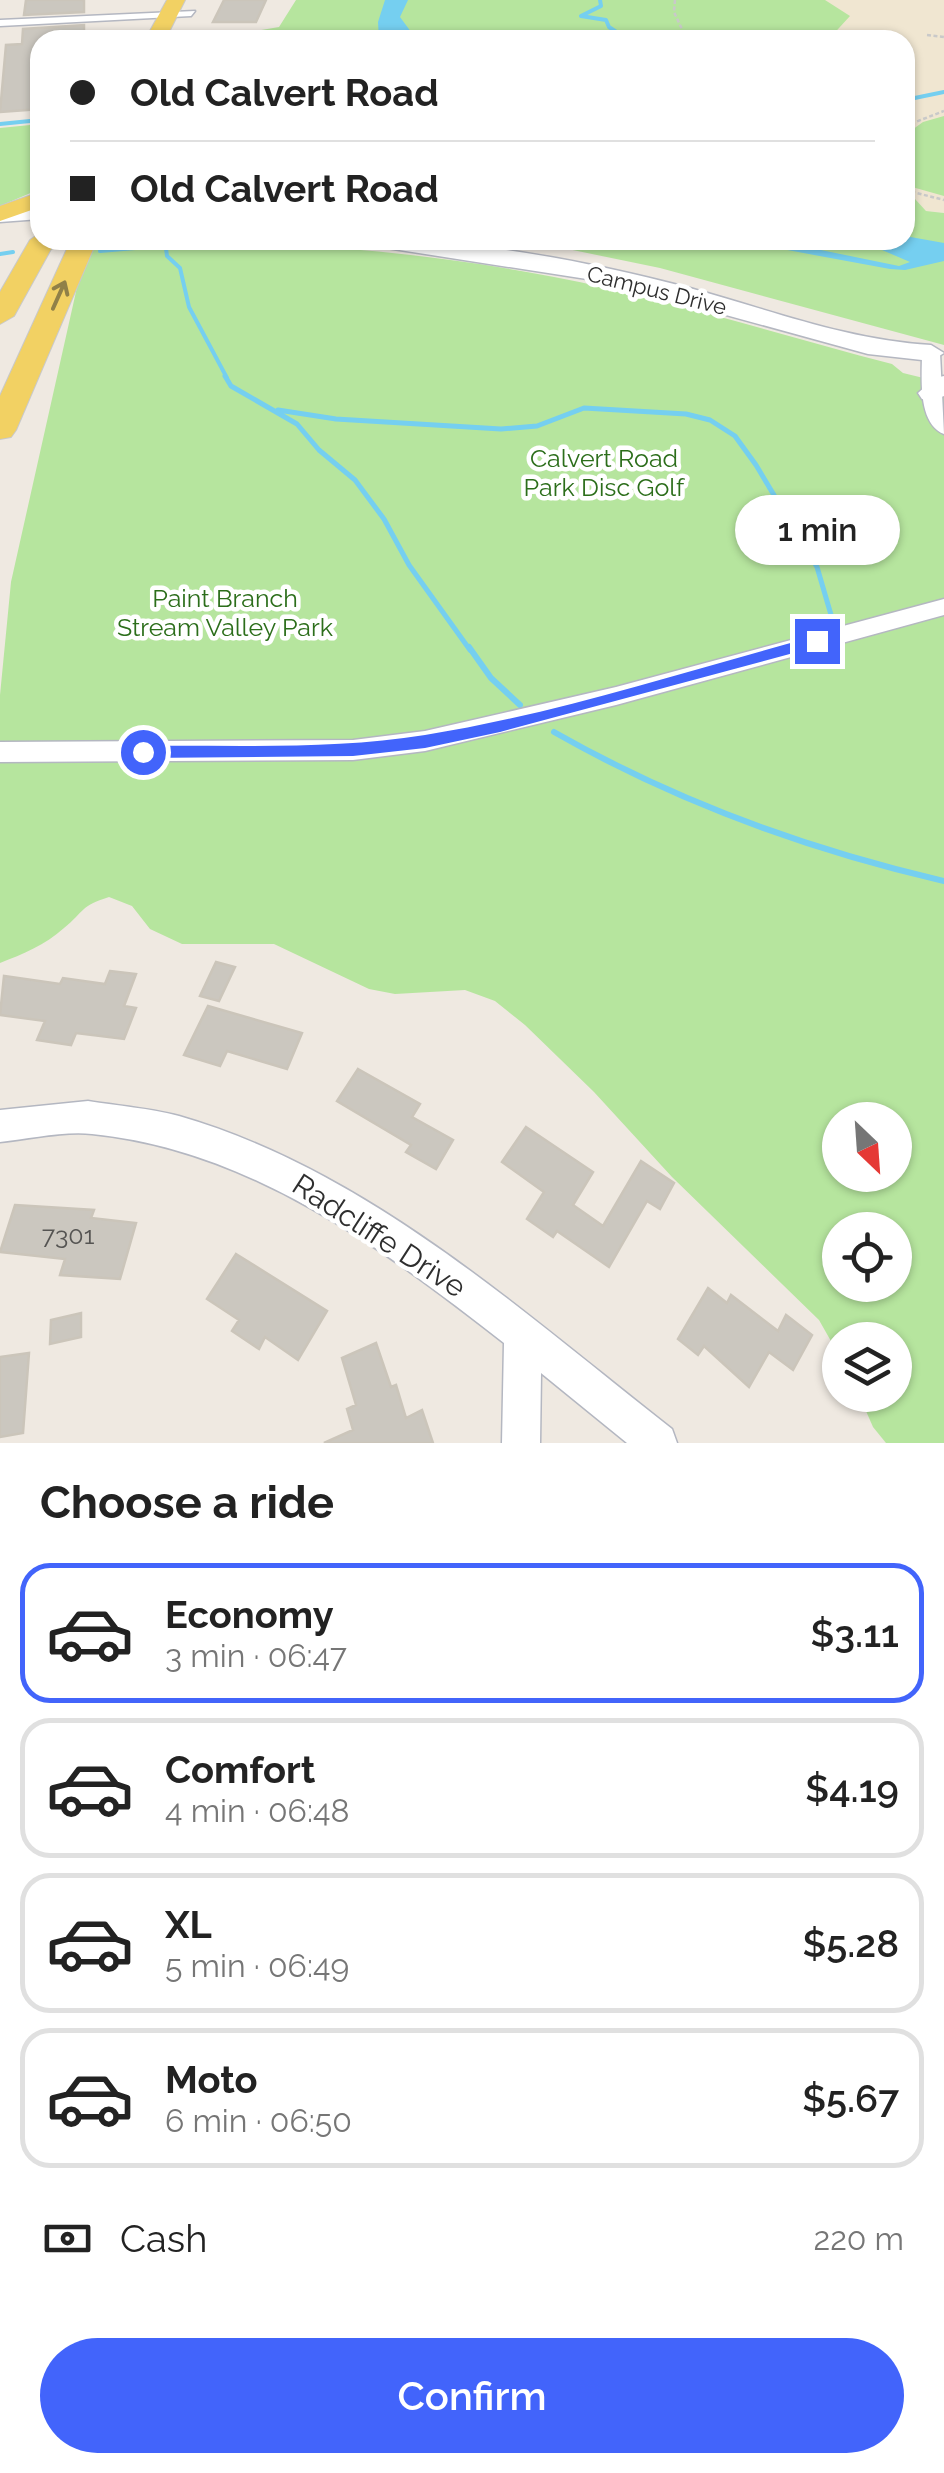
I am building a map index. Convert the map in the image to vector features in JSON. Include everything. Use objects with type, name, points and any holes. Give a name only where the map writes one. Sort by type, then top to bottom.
[{"type":"main road","points":[[165,30],[184,11]]},
{"type":"main road","points":[[0,215],[30,203]]},
{"type":"main road","points":[[0,215],[30,214]]},
{"type":"main road","points":[[0,231],[30,229]]},
{"type":"main road","points":[[0,316],[37,250]]},
{"type":"main road","points":[[0,430],[80,250]]},
{"type":"main road","name":"Campus Drive","points":[[450,250],[548,264],[676,292],[872,346],[938,354]]},
{"type":"main road","name":"Campus Drive","points":[[547,250],[649,271],[938,354]]},
{"type":"street","points":[[0,23],[184,11]]},
{"type":"street","points":[[938,354],[937,389],[944,428]]},
{"type":"street","points":[[0,752],[336,750],[425,741],[558,711],[944,607]]},
{"type":"street","name":"Radcliffe Drive","points":[[0,1126],[99,1118],[197,1136],[255,1159],[345,1206],[486,1306],[658,1443]]},
{"type":"street","points":[[521,1443],[524,1339]]},
{"type":"path","points":[[675,0],[674,12],[683,30]]},
{"type":"path","points":[[927,35],[944,37]]},
{"type":"path","points":[[915,122],[944,111]]},
{"type":"path","points":[[915,193],[944,200]]},
{"type":"shaded area","points":[[776,0],[944,0],[944,213],[926,211],[915,199],[915,30],[788,30]]},
{"type":"green space","points":[[296,0],[825,0],[850,16],[837,30],[261,30],[279,27]]},
{"type":"green space","points":[[944,116],[944,196],[915,188],[915,128]]},
{"type":"green space","points":[[30,125],[30,193],[0,206],[0,128]]},
{"type":"green space","points":[[915,199],[926,211],[944,213],[944,345],[660,268],[573,250],[915,250]]},
{"type":"green space","points":[[85,250],[356,250],[497,267],[682,307],[892,364],[903,373],[944,383],[944,1443],[886,1443],[866,1412],[912,1412],[912,1322],[822,1322],[822,1325],[672,1177],[594,1092],[495,1001],[465,990],[395,994],[369,989],[274,944],[182,944],[150,929],[132,906],[109,897],[88,906],[41,944],[0,963],[0,695],[11,582]]},
{"type":"water","points":[[385,0],[408,0],[400,17],[410,30],[378,30]]},
{"type":"water","points":[[915,238],[944,243],[944,261],[905,270],[787,250],[821,250],[899,266],[910,262],[882,250],[915,250]]},
{"type":"building","points":[[26,0],[84,0],[84,12],[24,15]]},
{"type":"building","points":[[224,0],[266,0],[256,22],[213,22]]},
{"type":"building","points":[[84,25],[84,30],[30,30],[30,110],[0,112],[6,45],[22,44],[23,29]]},
{"type":"building","points":[[216,962],[235,967],[219,1001],[200,996]]},
{"type":"building","points":[[110,971],[136,974],[124,1006],[136,1008],[124,1039],[76,1033],[71,1045],[37,1040],[45,1021],[0,1015],[4,976],[60,984],[63,978],[105,984]]},
{"type":"building","points":[[208,1006],[302,1033],[287,1069],[227,1051],[220,1066],[184,1055]]},
{"type":"building","points":[[358,1069],[420,1104],[412,1117],[453,1140],[436,1169],[406,1152],[411,1145],[337,1101]]},
{"type":"building","points":[[526,1127],[593,1172],[573,1205],[603,1226],[641,1161],[674,1183],[660,1209],[647,1201],[609,1267],[557,1231],[553,1237],[527,1219],[544,1192],[502,1162]]},
{"type":"building","points":[[15,1205],[94,1210],[91,1218],[136,1223],[120,1279],[60,1275],[65,1259],[0,1252]]},
{"type":"building","points":[[236,1254],[327,1311],[298,1360],[265,1337],[259,1349],[232,1331],[239,1320],[207,1299]]},
{"type":"building","points":[[708,1288],[727,1303],[731,1295],[778,1331],[786,1315],[812,1335],[793,1370],[769,1352],[749,1387],[704,1346],[698,1355],[678,1339]]},
{"type":"building","points":[[81,1313],[81,1337],[50,1344],[51,1320]]},
{"type":"building","points":[[376,1343],[406,1418],[422,1410],[433,1443],[324,1443],[353,1430],[347,1409],[356,1405],[342,1358]]},
{"type":"building","points":[[29,1353],[23,1433],[0,1437],[0,1357]]},
{"type":"waterway","points":[[600,0],[601,6],[581,16],[606,20],[613,30]]},
{"type":"waterway","points":[[915,98],[944,92]]},
{"type":"waterway","points":[[0,124],[30,121]]},
{"type":"waterway","points":[[100,251],[112,250]]},
{"type":"waterway","points":[[166,250],[167,256],[180,268],[189,307],[227,378]]},
{"type":"waterway","points":[[0,254],[13,252]]},
{"type":"waterway","points":[[225,376],[231,386],[297,424],[319,450],[355,480],[470,650]]},
{"type":"waterway","points":[[278,410],[336,419],[501,429],[537,426],[584,408],[686,414],[710,420],[735,436],[756,465],[817,567],[834,625]]},
{"type":"waterway","points":[[469,647],[491,678],[520,705]]},
{"type":"waterway","points":[[554,732],[647,780],[743,821],[842,854],[944,881]]},
{"type":"route","points":[[143,752],[353,750],[425,741],[500,726],[817,641]]},
{"type":"park label","name":"Calvert Road Park Disc Golf","points":[[604,472]]},
{"type":"park label","name":"Paint Branch Stream Valley Park","points":[[225,612]]}]
